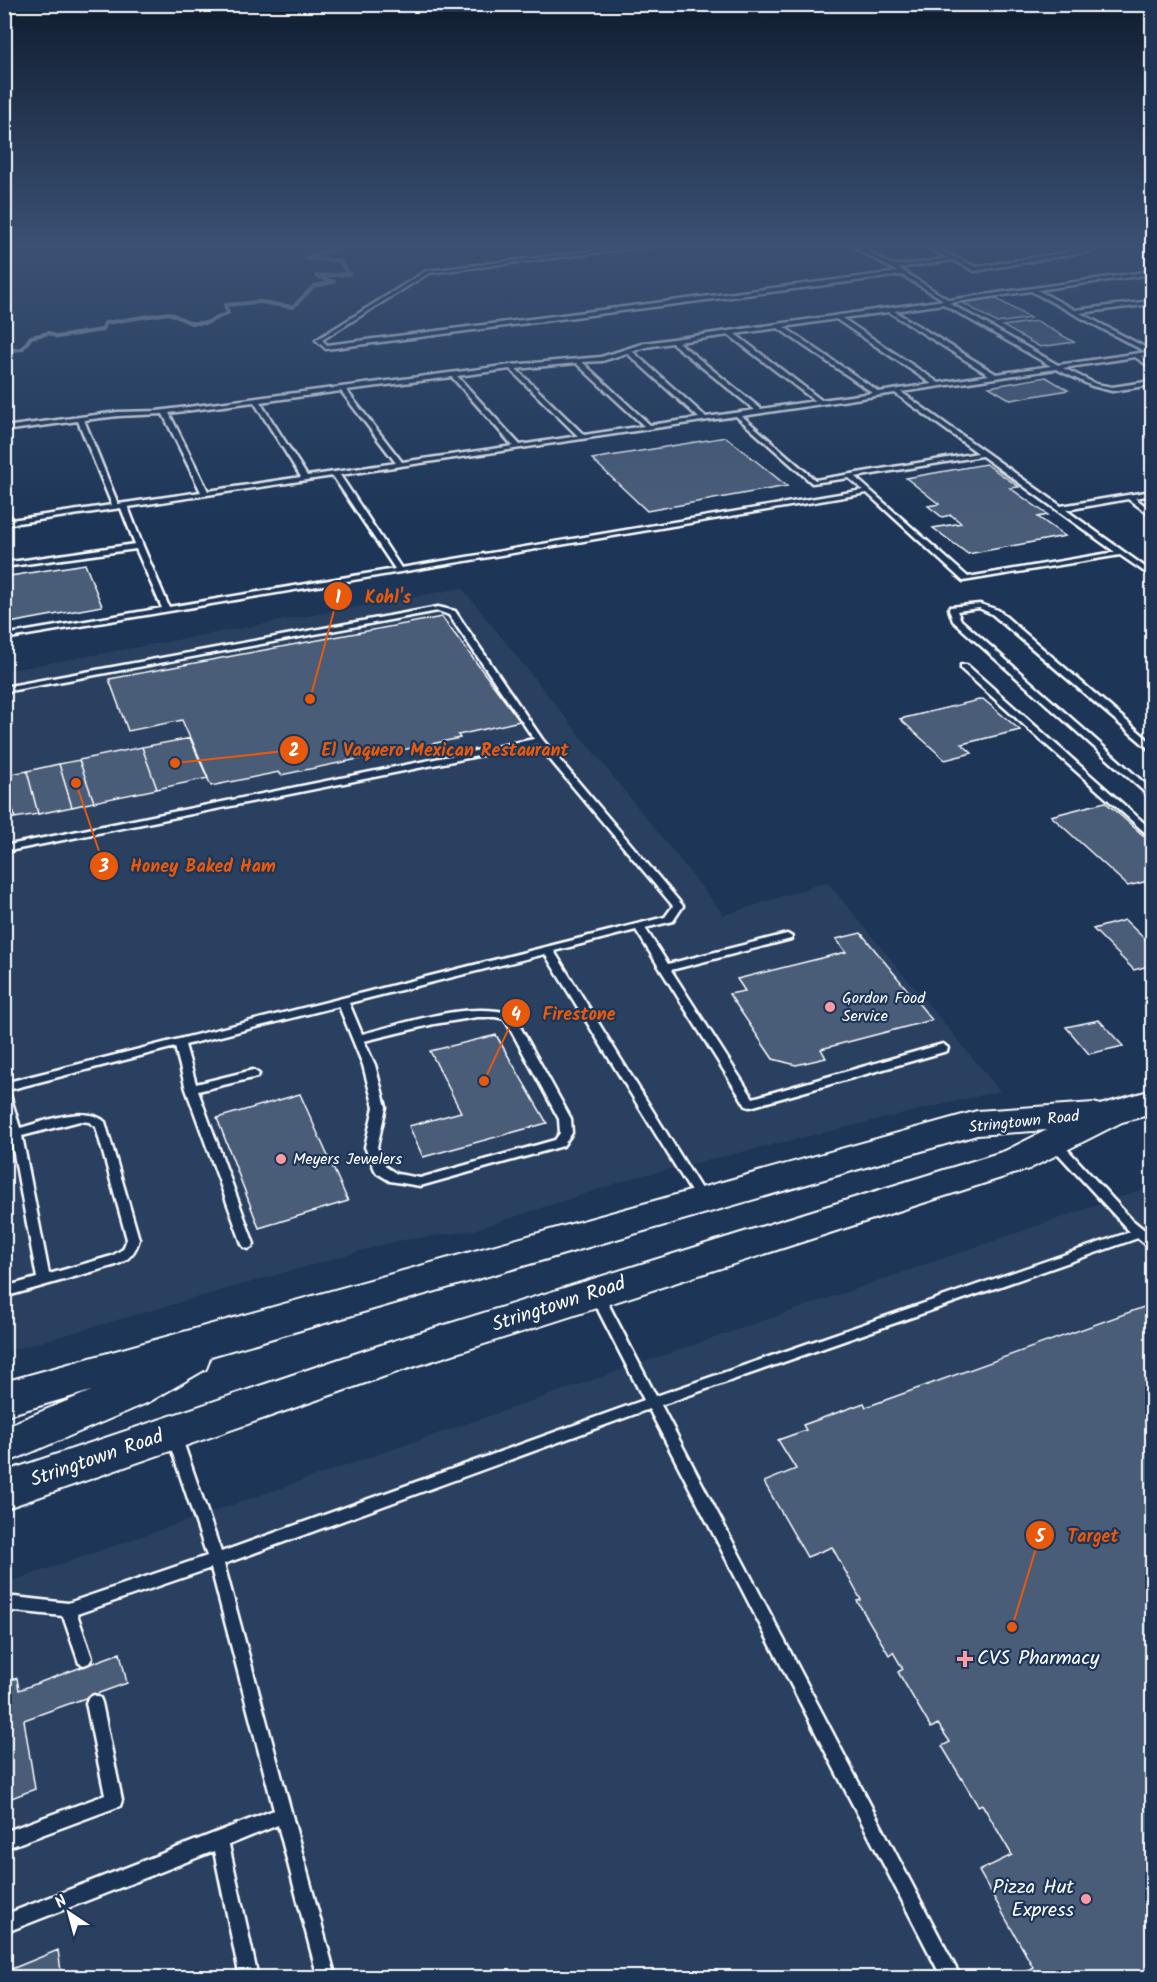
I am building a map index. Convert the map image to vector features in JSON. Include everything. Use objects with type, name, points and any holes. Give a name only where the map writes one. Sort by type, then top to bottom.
[{"type":"main road","name":"Stringtown Road","points":[[4,1491],[387,1359],[1017,1160],[1110,1114],[1152,1102]]},
{"type":"main road","name":"Stringtown Road","points":[[4,1399],[977,1123],[1110,1114]]},
{"type":"main road","points":[[4,1446],[135,1390],[237,1332]]},
{"type":"lane","points":[[321,338],[319,340],[326,347],[392,338]]},
{"type":"lane","points":[[4,429],[118,414],[165,412],[511,367],[602,359],[645,345],[691,338]]},
{"type":"lane","points":[[737,338],[821,403]]},
{"type":"lane","points":[[797,338],[879,394]]},
{"type":"lane","points":[[869,338],[938,385]]},
{"type":"lane","points":[[935,338],[994,376]]},
{"type":"lane","points":[[1008,338],[1056,367],[1104,389],[1152,383]]},
{"type":"lane","points":[[1125,338],[1152,353]]},
{"type":"lane","points":[[673,341],[762,412]]},
{"type":"lane","points":[[628,350],[705,420]]},
{"type":"lane","points":[[4,509],[6,523],[1152,353]]},
{"type":"lane","points":[[1134,355],[1152,366]]},
{"type":"lane","points":[[578,362],[649,428]]},
{"type":"lane","points":[[511,367],[583,438]]},
{"type":"lane","points":[[453,375],[519,448]]},
{"type":"lane","points":[[342,389],[401,465]]},
{"type":"lane","points":[[896,391],[1058,510],[1152,575]]},
{"type":"lane","points":[[256,400],[306,479]]},
{"type":"lane","points":[[165,412],[206,494]]},
{"type":"lane","points":[[738,415],[814,482],[983,454]]},
{"type":"lane","points":[[80,419],[116,507]]},
{"type":"lane","points":[[336,475],[400,571]]},
{"type":"lane","points":[[850,476],[966,579],[1119,553]]},
{"type":"lane","points":[[4,637],[868,491]]},
{"type":"lane","points":[[1058,510],[1152,493]]},
{"type":"lane","points":[[1129,497],[1152,514]]},
{"type":"lane","points":[[124,506],[167,610]]},
{"type":"lane","points":[[4,565],[139,546]]},
{"type":"lane","points":[[1152,747],[995,612],[980,606],[953,609],[957,621],[1152,794]]},
{"type":"lane","points":[[4,690],[438,609],[452,613],[539,741],[678,906],[669,919],[4,1087]]},
{"type":"lane","points":[[964,667],[1152,834]]},
{"type":"lane","points":[[4,849],[539,741]]},
{"type":"lane","points":[[639,927],[750,1103],[943,1048]]},
{"type":"lane","points":[[665,968],[787,937]]},
{"type":"lane","points":[[548,950],[702,1201]]},
{"type":"lane","points":[[343,1002],[357,1039],[369,1065],[380,1107],[371,1147],[381,1170],[394,1178],[420,1182],[560,1143],[566,1133],[565,1119],[509,1016],[497,1011],[474,1012],[357,1039]]},
{"type":"lane","points":[[179,1043],[192,1089],[248,1244]]},
{"type":"lane","points":[[192,1089],[253,1074]]},
{"type":"lane","points":[[4,1095],[10,1135],[44,1281]]},
{"type":"lane","points":[[4,1292],[116,1260],[126,1255],[132,1247],[133,1239],[102,1125],[98,1120],[80,1117],[10,1135]]},
{"type":"lane","points":[[1054,1142],[1126,1222],[1152,1243]]},
{"type":"lane","points":[[4,1607],[14,1604],[68,1610],[216,1560],[651,1403],[1140,1233]]},
{"type":"lane","points":[[596,1293],[651,1403],[952,1977]]},
{"type":"lane","points":[[173,1433],[216,1560],[327,1977]]},
{"type":"lane","points":[[68,1610],[84,1658]]},
{"type":"lane","points":[[4,1841],[114,1800],[94,1703]]},
{"type":"lane","points":[[4,1924],[284,1814]]},
{"type":"lane","points":[[220,1839],[249,1977]]},
{"type":"shaded area","points":[[462,588],[724,915],[827,882],[1000,1091],[633,1178],[471,1231],[396,1241],[5,1352],[5,671]]},
{"type":"shaded area","points":[[1152,1186],[1152,1977],[5,1977],[4,1584]]},
{"type":"building","points":[[1025,338],[1068,338],[1074,342],[1040,347]]},
{"type":"building","points":[[1046,377],[1068,390],[1011,400],[989,387]]},
{"type":"building","points":[[726,437],[787,486],[647,511],[592,459]]},
{"type":"building","points":[[986,464],[1019,487],[1010,488],[1048,515],[1038,517],[1065,536],[968,554],[933,528],[961,523],[951,515],[942,517],[928,506],[939,504],[906,478]]},
{"type":"building","points":[[85,564],[102,606],[4,624],[4,577]]},
{"type":"building","points":[[442,617],[520,721],[458,735],[460,738],[281,775],[279,772],[211,786],[182,720],[128,731],[109,679]]},
{"type":"building","points":[[983,699],[1020,730],[962,744],[972,753],[945,760],[900,719]]},
{"type":"building","points":[[191,738],[208,778],[157,789],[142,747]]},
{"type":"building","points":[[142,747],[157,789],[94,802],[79,760]]},
{"type":"building","points":[[79,760],[94,802],[72,807],[59,764]]},
{"type":"building","points":[[59,764],[72,807],[38,814],[27,771]]},
{"type":"building","points":[[27,771],[38,814],[15,818],[5,775]]},
{"type":"building","points":[[4,775],[15,818],[4,820]]},
{"type":"building","points":[[1105,802],[1152,843],[1152,880],[1128,886],[1051,816]]},
{"type":"building","points":[[1125,920],[1152,946],[1152,965],[1134,970],[1093,929]]},
{"type":"building","name":"Gordon Food Service","points":[[861,933],[932,1020],[821,1049],[826,1058],[796,1065],[773,1059],[729,994],[745,991],[737,979],[846,952],[836,939]]},
{"type":"building","points":[[1099,1020],[1123,1046],[1089,1054],[1066,1027]]},
{"type":"building","points":[[496,1035],[547,1123],[423,1157],[409,1126],[461,1112],[430,1051]]},
{"type":"building","name":"Meyers Jewelers","points":[[300,1094],[348,1201],[259,1228],[217,1118]]},
{"type":"building","points":[[1152,1304],[1152,1978],[1014,1978],[1033,1967],[979,1871],[1012,1855],[982,1804],[978,1806],[942,1746],[950,1742],[938,1724],[931,1728],[898,1672],[903,1669],[893,1652],[889,1655],[857,1601],[861,1600],[832,1547],[807,1557],[764,1482],[796,1469],[778,1440],[806,1430],[803,1425],[864,1403],[866,1407]]},
{"type":"building","points":[[120,1653],[127,1683],[24,1720],[35,1789],[4,1801],[4,1682],[17,1678],[19,1690]]},
{"type":"building","points":[[58,1950],[62,1978],[4,1978],[4,1972]]},
{"type":"waterway","points":[[4,351],[22,349],[30,338]]},
{"type":"place","name":"Kohl's","points":[[310,699]]},
{"type":"place","name":"El Vaquero Mexican Restaurant","points":[[175,763]]},
{"type":"place","name":"Honey Baked Ham","points":[[76,783]]},
{"type":"place","name":"Gordon Food Service","points":[[830,1007]]},
{"type":"place","name":"Firestone","points":[[484,1081]]},
{"type":"place","name":"Meyers Jewelers","points":[[281,1159]]},
{"type":"place","name":"Target","points":[[1012,1627]]},
{"type":"place","name":"CVS Pharmacy","points":[[965,1659]]},
{"type":"place","name":"Pizza Hut Express","points":[[1086,1899]]}]
